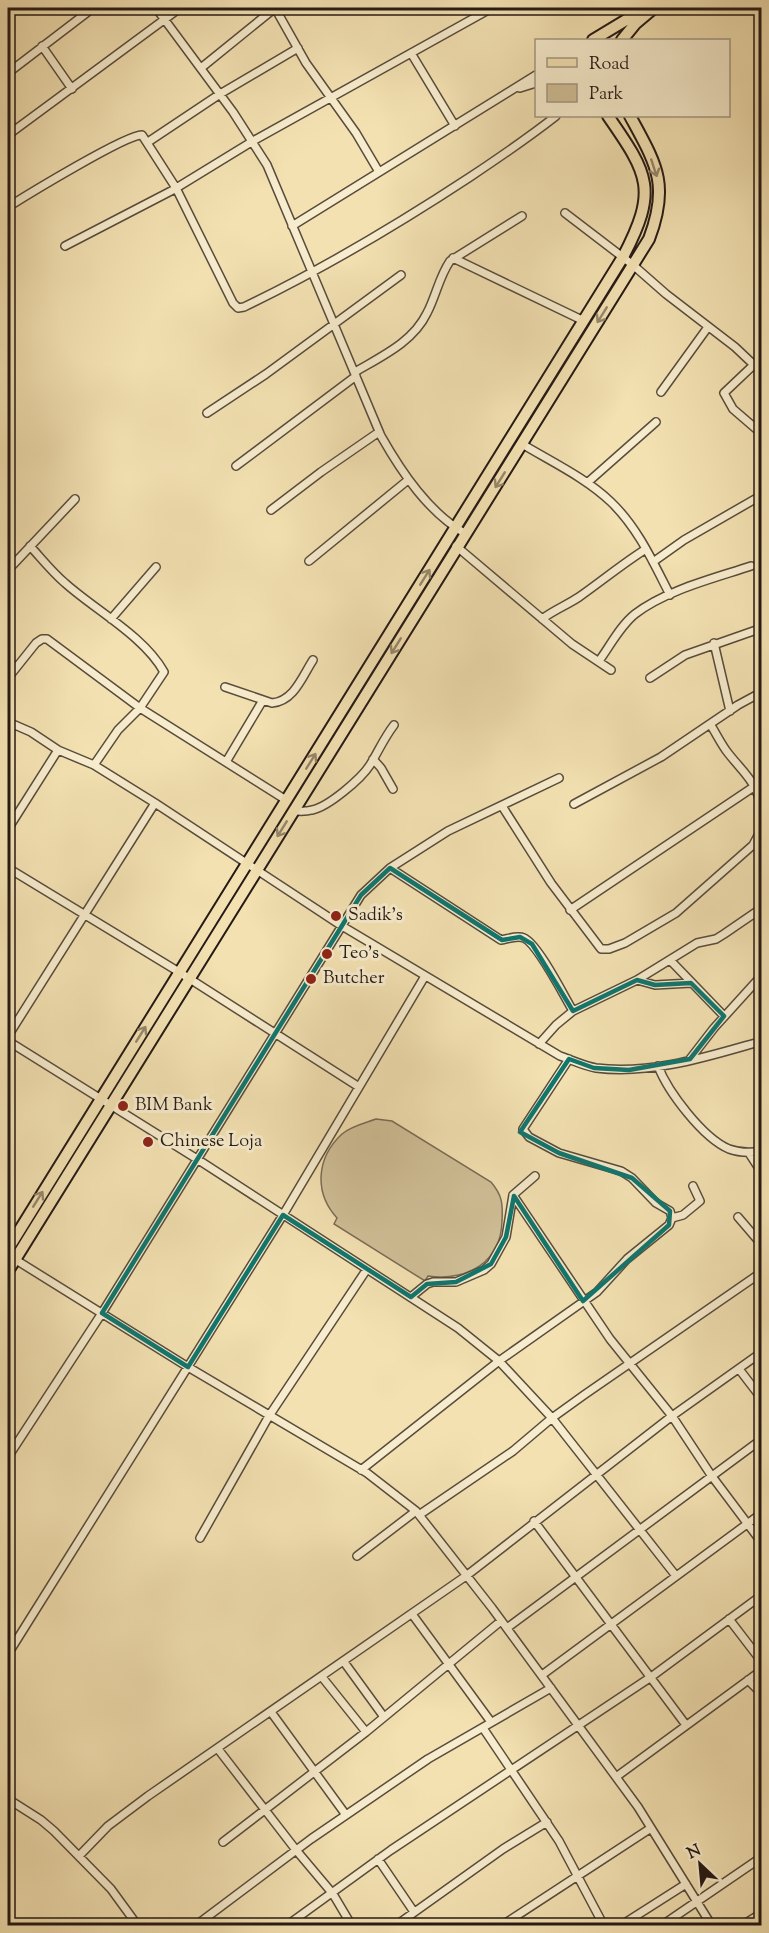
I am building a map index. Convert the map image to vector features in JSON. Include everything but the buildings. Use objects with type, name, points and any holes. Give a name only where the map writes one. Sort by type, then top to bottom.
[{"type":"main road","points":[[594,39],[646,8]]},
{"type":"main road","points":[[623,39],[635,24],[654,8]]},
{"type":"main road","points":[[8,1271],[11,1257],[111,1106],[184,976],[251,867],[286,800],[584,321],[638,229],[644,209],[643,177],[634,155],[609,117]]},
{"type":"main road","points":[[251,867],[293,811],[649,239],[658,215],[660,196],[654,166],[630,117]]},
{"type":"main road","points":[[326,736],[336,742]]},
{"type":"main road","points":[[8,1249],[100,1099],[184,976]]},
{"type":"street","points":[[8,12],[13,8]]},
{"type":"street","points":[[8,73],[93,8]]},
{"type":"street","points":[[156,8],[220,94],[267,165],[379,432],[408,480],[455,528],[466,534]]},
{"type":"street","points":[[8,135],[180,8]]},
{"type":"street","points":[[201,68],[275,8],[306,63],[356,133],[379,172]]},
{"type":"street","points":[[65,246],[176,188],[253,141],[492,8]]},
{"type":"street","points":[[42,46],[72,89]]},
{"type":"street","points":[[148,142],[220,94],[298,48]]},
{"type":"street","points":[[411,53],[454,126]]},
{"type":"street","points":[[292,226],[535,76]]},
{"type":"street","points":[[508,92],[535,83]]},
{"type":"street","points":[[8,207],[136,135],[142,135],[176,188],[233,303],[238,308],[311,274],[422,210],[511,150],[555,117]]},
{"type":"street","points":[[565,213],[633,265],[753,364]]},
{"type":"street","points":[[236,466],[356,374],[411,336],[429,311],[444,270],[453,258],[522,216]]},
{"type":"street","points":[[453,258],[584,321]]},
{"type":"street","points":[[207,413],[266,374],[401,275]]},
{"type":"street","points":[[661,392],[708,327]]},
{"type":"street","points":[[762,357],[727,389],[724,397],[733,409],[762,434]]},
{"type":"street","points":[[587,483],[656,422]]},
{"type":"street","points":[[271,510],[379,432]]},
{"type":"street","points":[[522,444],[587,483],[611,502],[632,526],[670,595]]},
{"type":"street","points":[[309,561],[408,480]]},
{"type":"street","points":[[653,562],[684,540],[762,495]]},
{"type":"street","points":[[8,570],[75,499]]},
{"type":"street","points":[[448,540],[572,644],[611,670]]},
{"type":"street","points":[[30,546],[64,583],[145,649],[164,672],[140,708],[118,730],[94,765]]},
{"type":"street","points":[[542,619],[555,608],[576,598],[646,549]]},
{"type":"street","points":[[599,662],[626,622],[636,614],[670,595],[751,566]]},
{"type":"street","points":[[111,619],[156,567]]},
{"type":"street","points":[[650,678],[685,655],[762,628]]},
{"type":"street","points":[[8,678],[36,643],[47,639],[140,708],[286,800]]},
{"type":"street","points":[[714,643],[730,711]]},
{"type":"street","points":[[225,687],[272,703],[289,698],[313,660]]},
{"type":"street","points":[[574,804],[661,757],[762,692]]},
{"type":"street","points":[[226,762],[263,700]]},
{"type":"street","points":[[8,722],[31,732],[58,750],[94,765],[342,926],[539,1044],[569,1059],[594,1068],[628,1070],[658,1066],[762,1041]]},
{"type":"street","points":[[710,724],[728,753],[755,786],[762,816]]},
{"type":"street","points":[[293,811],[313,810],[325,805],[356,780],[370,766],[381,742],[394,725]]},
{"type":"street","points":[[8,829],[58,750]]},
{"type":"street","points":[[373,759],[393,789]]},
{"type":"street","points":[[8,1457],[102,1313],[361,895],[390,868],[448,831],[559,778]]},
{"type":"street","points":[[570,910],[755,786]]},
{"type":"street","points":[[8,1036],[155,803]]},
{"type":"street","points":[[502,806],[570,910],[601,949],[609,949],[625,943],[676,913],[753,845],[762,823]]},
{"type":"street","points":[[8,868],[359,1087]]},
{"type":"street","points":[[390,868],[501,940],[525,938],[539,954],[573,1011]]},
{"type":"street","points":[[539,1044],[573,1011],[637,980],[697,943],[716,939],[762,908]]},
{"type":"street","points":[[670,960],[724,1016]]},
{"type":"street","points":[[690,1059],[724,1016],[762,975]]},
{"type":"street","points":[[8,1654],[283,1215],[425,976]]},
{"type":"street","points":[[637,980],[655,985],[691,983]]},
{"type":"street","points":[[8,1041],[197,1159],[458,1328],[499,1361],[552,1418],[676,1576]]},
{"type":"street","points":[[361,1470],[499,1361],[605,1284],[627,1259],[669,1225],[672,1218],[670,1211],[656,1203],[632,1178],[621,1171],[559,1153],[524,1132],[523,1129],[569,1059]]},
{"type":"street","points":[[658,1066],[675,1098],[712,1137],[729,1149],[749,1153],[762,1151]]},
{"type":"street","points":[[749,1153],[762,1173]]},
{"type":"street","points":[[411,1298],[427,1284],[456,1282],[484,1270],[491,1264],[506,1237],[513,1195],[535,1176]]},
{"type":"street","points":[[672,1218],[683,1215],[700,1201],[693,1186]]},
{"type":"street","points":[[513,1195],[583,1301],[672,1416],[711,1475],[762,1543]]},
{"type":"street","points":[[738,1217],[762,1245]]},
{"type":"street","points":[[11,1257],[188,1367],[361,1470],[394,1493],[417,1513],[507,1628],[616,1777],[712,1926]]},
{"type":"street","points":[[200,1538],[269,1416],[367,1269]]},
{"type":"street","points":[[357,1556],[417,1513],[513,1451],[552,1418],[762,1272]]},
{"type":"street","points":[[79,1856],[108,1826],[148,1796],[271,1713],[466,1575],[672,1416],[762,1352]]},
{"type":"street","points":[[739,1369],[762,1400]]},
{"type":"street","points":[[507,1628],[762,1439]]},
{"type":"street","points":[[542,1676],[762,1513]]},
{"type":"street","points":[[534,1521],[686,1725]]},
{"type":"street","points":[[286,1926],[378,1859],[651,1677],[762,1595]]},
{"type":"street","points":[[412,1614],[491,1722]]},
{"type":"street","points":[[729,1619],[762,1662]]},
{"type":"street","points":[[224,1842],[315,1773],[501,1621]]},
{"type":"street","points":[[344,1662],[384,1717]]},
{"type":"street","points":[[616,1777],[762,1670]]},
{"type":"street","points":[[322,1677],[366,1732]]},
{"type":"street","points":[[748,1680],[762,1694]]},
{"type":"street","points":[[195,1926],[296,1850],[428,1759],[551,1688]]},
{"type":"street","points":[[271,1713],[346,1815]]},
{"type":"street","points":[[483,1728],[547,1822],[604,1926]]},
{"type":"street","points":[[219,1749],[296,1850],[333,1893],[352,1926]]},
{"type":"street","points":[[8,1799],[41,1820],[79,1856],[111,1889],[138,1926]]},
{"type":"street","points":[[395,1926],[503,1849],[547,1822]]},
{"type":"street","points":[[501,1926],[651,1828]]},
{"type":"street","points":[[661,1926],[698,1903],[762,1857]]},
{"type":"street","points":[[378,1859],[414,1912]]},
{"type":"street","points":[[620,1926],[686,1884]]},
{"type":"street","points":[[741,1926],[762,1913]]},
{"type":"street","points":[[516,1917],[521,1926]]},
{"type":"highlighted area","points":[[390,868],[502,940],[520,937],[532,944],[573,1011],[637,980],[655,985],[691,983],[724,1016],[690,1059],[629,1070],[594,1068],[569,1059],[520,1132],[559,1153],[632,1178],[670,1211],[669,1225],[583,1301],[514,1196],[506,1237],[491,1264],[456,1282],[427,1284],[411,1297],[283,1215],[188,1367],[102,1313],[361,895],[382,874]]},
{"type":"green space","points":[[376,1119],[392,1121],[491,1182],[495,1187],[502,1204],[500,1236],[496,1248],[479,1266],[456,1275],[428,1276],[425,1281],[334,1224],[337,1218],[324,1198],[322,1187],[321,1176],[327,1154],[333,1143],[346,1131]]},
{"type":"place","name":"Sadik's","points":[[336,916]]},
{"type":"place","name":"Teo's","points":[[327,954]]},
{"type":"place","name":"Butcher","points":[[311,979]]},
{"type":"place","name":"BIM Bank","points":[[123,1106]]},
{"type":"place","name":"Chinese Loja","points":[[148,1142]]}]
